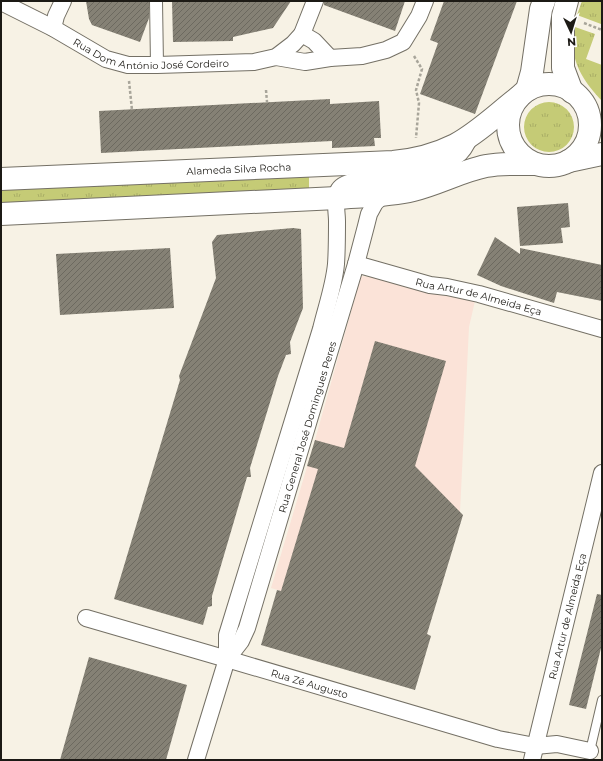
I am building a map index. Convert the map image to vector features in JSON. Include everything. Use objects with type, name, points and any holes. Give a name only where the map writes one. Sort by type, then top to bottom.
[{"type":"main road","points":[[523,94],[532,72],[541,8],[544,1]]},
{"type":"main road","points":[[567,1],[563,16],[564,68],[578,98],[589,116],[590,129],[587,142],[579,153],[569,161]]},
{"type":"main road","points":[[535,164],[523,158],[514,147],[508,135],[508,122],[511,108],[523,94],[536,86],[548,84],[561,86],[602,118]]},
{"type":"main road","name":"Alameda Silva Rocha","points":[[1,179],[393,162],[410,160],[440,152],[455,145],[471,135],[523,94]]},
{"type":"main road","points":[[1,214],[383,195],[420,188],[485,166],[513,163],[558,166],[569,161],[602,154]]},
{"type":"street","points":[[53,28],[56,16],[63,1]]},
{"type":"street","points":[[156,1],[157,66]]},
{"type":"street","points":[[315,1],[302,34],[314,40],[330,58]]},
{"type":"street","points":[[276,57],[305,62],[330,58],[362,56],[386,50],[403,42],[425,1]]},
{"type":"street","name":"Rua Dom António José Cordeiro","points":[[1,2],[53,28],[106,59],[128,65],[157,66],[254,62],[276,57],[293,44],[302,34]]},
{"type":"street","name":"Alameda Silva Rocha","points":[[337,198],[338,190],[343,185],[350,182],[402,177],[414,174],[446,161],[460,153],[471,135]]},
{"type":"street","name":"Rua General José Domingues Peres","points":[[227,658],[241,641],[246,628],[356,264],[369,214],[375,203],[383,195]]},
{"type":"street","name":"Rua General José Domingues Peres","points":[[196,760],[227,658],[227,635],[321,329],[334,278],[336,264],[337,198]]},
{"type":"street","name":"Rua Artur de Almeida Eça","points":[[356,264],[430,285],[479,294],[602,328]]},
{"type":"street","name":"Rua Artur de Almeida Eça","points":[[533,753],[602,473]]},
{"type":"street","name":"Rua Zé Augusto","points":[[86,618],[227,658],[498,739],[533,753],[557,744],[590,751]]},
{"type":"lane","points":[[590,751],[602,700]]},
{"type":"path","points":[[414,56],[422,69],[416,90],[419,103],[416,138]]},
{"type":"path","points":[[128,65],[132,110]]},
{"type":"path","points":[[266,90],[267,102]]},
{"type":"shaded area","points":[[361,276],[381,278],[441,295],[475,301],[469,327],[460,512],[427,634],[271,588],[315,440]]},
{"type":"green space","points":[[582,1],[602,1],[601,24],[577,15]]},
{"type":"green space","points":[[575,27],[595,34],[586,59],[602,65],[602,101],[586,81],[575,59],[573,41]]},
{"type":"green space","points":[[554,102],[559,103],[567,109],[573,117],[573,137],[567,145],[559,151],[544,152],[539,151],[531,145],[525,137],[524,122],[525,117],[531,109],[539,103]]},
{"type":"green space","points":[[309,176],[309,188],[1,203],[1,190]]},
{"type":"building","points":[[86,1],[149,1],[149,18],[140,42],[92,25],[89,19]]},
{"type":"building","points":[[172,1],[291,1],[273,28],[233,37],[233,41],[173,42]]},
{"type":"building","points":[[324,1],[405,1],[395,31],[324,5]]},
{"type":"building","points":[[444,1],[517,1],[475,114],[420,94],[438,43],[430,40]]},
{"type":"building","points":[[330,99],[330,104],[379,101],[381,138],[374,138],[375,146],[332,148],[332,141],[101,153],[99,111]]},
{"type":"building","points":[[568,203],[570,227],[561,228],[563,243],[520,246],[517,207]]},
{"type":"building","points":[[293,228],[301,229],[303,308],[290,342],[291,354],[286,355],[278,376],[250,468],[251,477],[247,477],[212,596],[212,606],[208,607],[203,625],[114,599],[180,380],[179,376],[216,278],[212,242],[217,235]]},
{"type":"building","points":[[495,237],[520,254],[520,248],[602,265],[602,301],[557,292],[554,303],[501,286],[477,275]]},
{"type":"building","points":[[170,248],[174,308],[60,315],[56,254]]},
{"type":"building","points":[[375,341],[446,361],[415,466],[463,515],[427,634],[431,636],[415,690],[261,645],[277,590],[281,591],[318,469],[307,466],[315,440],[344,448]]},
{"type":"building","points":[[597,594],[602,595],[602,644],[586,709],[569,705]]},
{"type":"building","points":[[89,657],[187,685],[166,760],[60,760]]}]
